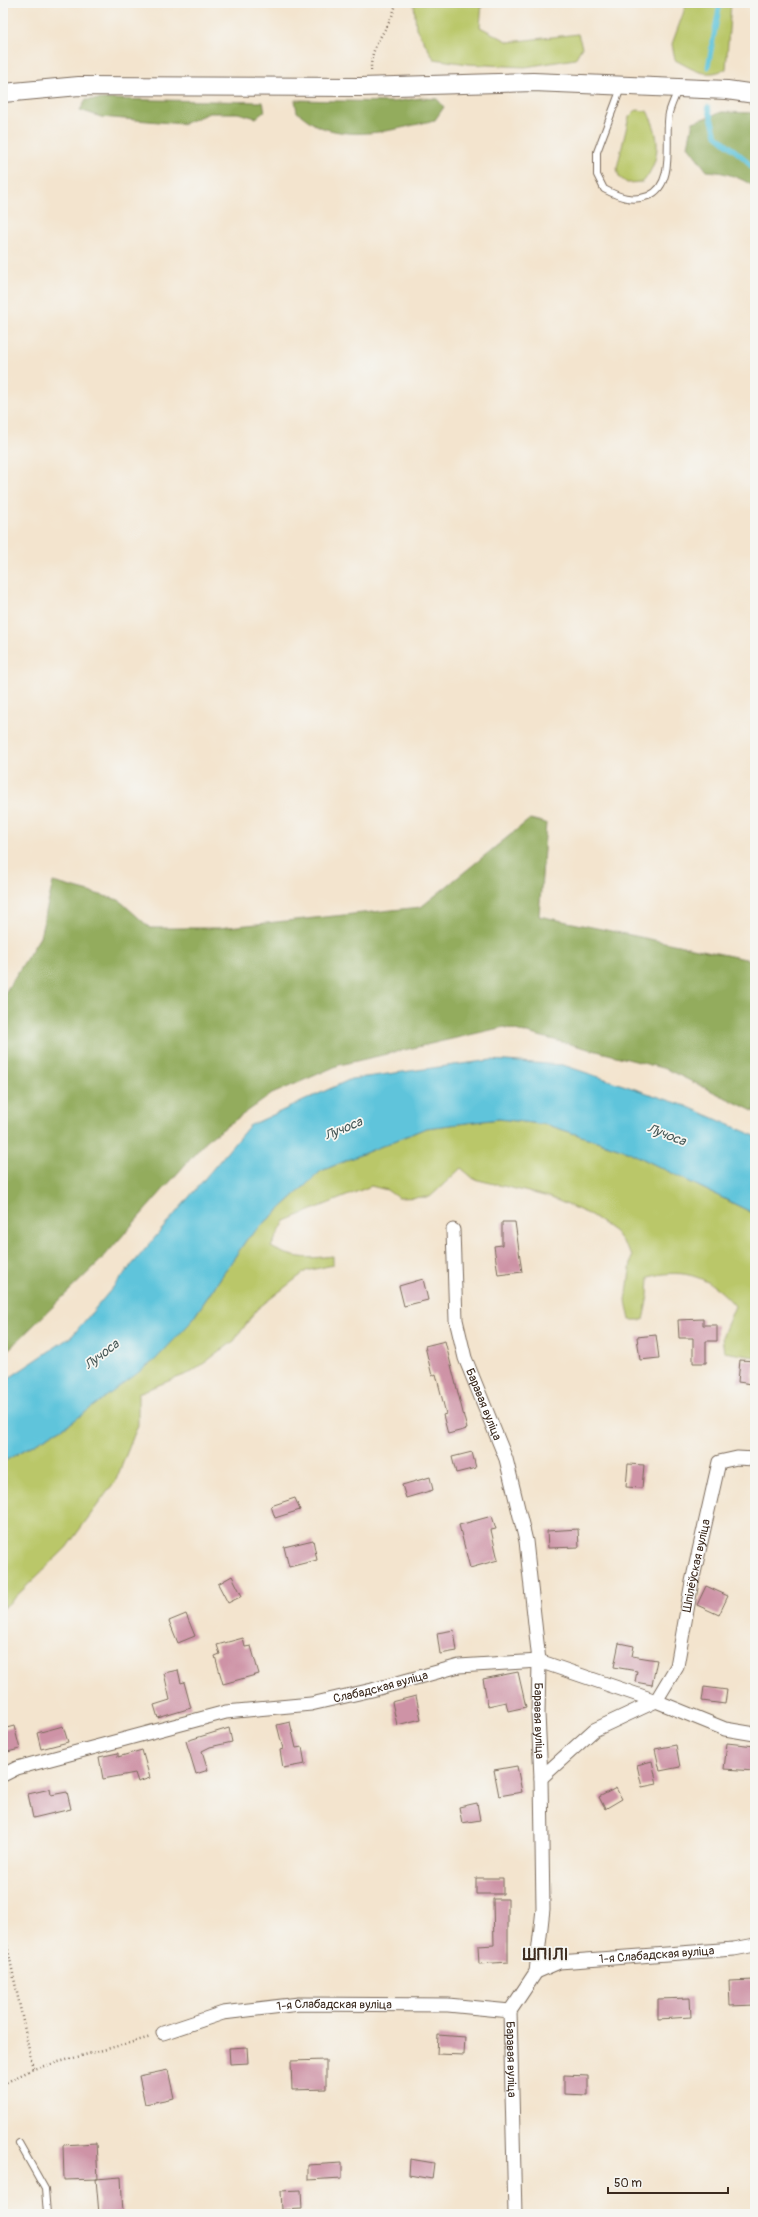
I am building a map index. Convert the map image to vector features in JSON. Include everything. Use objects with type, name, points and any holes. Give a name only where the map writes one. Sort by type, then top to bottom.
[{"type":"street","points":[[3,93],[79,86],[371,87],[533,82],[726,90],[755,94]]},
{"type":"street","name":"Баравая вуліца","points":[[453,1230],[456,1320],[465,1358],[506,1459],[526,1541],[540,1661],[538,1714],[541,1778],[543,1910],[536,1972],[510,2011],[515,2214]]},
{"type":"street","name":"Шпілёўская вуліца","points":[[656,1701],[677,1666],[692,1582],[719,1462],[737,1458],[755,1459]]},
{"type":"street","name":"Слабадская вуліца","points":[[3,1775],[17,1768],[226,1712],[311,1704],[372,1690],[459,1666],[540,1661],[656,1701],[724,1729],[755,1734]]},
{"type":"street","points":[[541,1778],[594,1730],[656,1701]]},
{"type":"street","name":"1-я Слабадская вуліца","points":[[536,1972],[559,1962],[702,1952],[755,1945]]},
{"type":"street","name":"1-я Слабадская вуліца","points":[[163,2033],[223,2013],[299,2004],[448,2004],[510,2011]]},
{"type":"lane","points":[[622,85],[597,152],[597,175],[604,189],[624,198],[640,199],[653,194],[664,180],[667,166],[669,113],[679,88]]},
{"type":"lane","points":[[19,2143],[45,2188],[46,2214]]},
{"type":"path","points":[[371,87],[371,59],[377,40],[388,25],[396,3]]},
{"type":"path","points":[[3,1926],[33,2069]]},
{"type":"path","points":[[3,2084],[33,2069],[163,2033]]},
{"type":"green space","points":[[414,3],[482,3],[480,27],[509,42],[578,34],[582,47],[575,59],[525,67],[468,64],[434,59],[416,28]]},
{"type":"green space","points":[[687,3],[731,3],[726,69],[718,72],[705,73],[694,70],[675,60],[672,44]]},
{"type":"green space","points":[[421,98],[437,99],[444,107],[435,120],[392,130],[363,133],[334,131],[317,126],[297,112],[295,100],[392,102]]},
{"type":"green space","points":[[105,99],[263,102],[265,111],[256,118],[238,113],[209,113],[183,124],[101,117],[80,110],[86,100]]},
{"type":"green space","points":[[636,110],[647,111],[652,120],[657,139],[657,148],[653,165],[643,182],[627,183],[619,177],[617,168],[629,117]]},
{"type":"green space","points":[[722,112],[755,113],[755,187],[732,176],[707,171],[688,146],[693,122]]},
{"type":"green space","points":[[530,819],[546,823],[539,916],[755,961],[755,1112],[666,1069],[504,1027],[339,1065],[272,1094],[207,1140],[102,1259],[3,1355],[3,996],[40,937],[53,882],[119,900],[150,928],[218,928],[421,907]]},
{"type":"green space","points":[[499,1119],[548,1125],[627,1151],[755,1214],[755,1357],[724,1352],[722,1337],[735,1306],[717,1288],[697,1277],[674,1273],[649,1277],[648,1296],[643,1320],[630,1320],[626,1301],[632,1255],[615,1232],[591,1215],[549,1197],[474,1179],[461,1168],[430,1197],[398,1198],[387,1190],[371,1186],[285,1221],[271,1247],[294,1256],[316,1258],[333,1256],[333,1265],[306,1271],[257,1309],[234,1341],[192,1372],[138,1393],[138,1425],[116,1480],[66,1548],[3,1609],[3,1462],[71,1423],[190,1323],[247,1239],[321,1171],[426,1128]]},
{"type":"water","name":"Лучоса","points":[[491,1060],[563,1065],[686,1106],[755,1136],[755,1214],[627,1151],[548,1125],[499,1119],[426,1128],[321,1171],[247,1239],[190,1323],[155,1360],[71,1423],[3,1462],[3,1382],[72,1336],[249,1126],[351,1079]]},
{"type":"building","points":[[502,1222],[515,1222],[522,1272],[498,1275],[494,1246],[502,1245]]},
{"type":"building","points":[[423,1279],[428,1300],[404,1306],[399,1286]]},
{"type":"building","points":[[703,1319],[703,1325],[717,1325],[717,1341],[706,1341],[706,1363],[693,1363],[693,1338],[679,1338],[678,1320]]},
{"type":"building","points":[[656,1335],[659,1358],[640,1360],[637,1337]]},
{"type":"building","points":[[445,1341],[467,1429],[448,1434],[443,1415],[446,1414],[436,1374],[432,1376],[425,1346]]},
{"type":"building","points":[[740,1360],[755,1361],[752,1384],[738,1382]]},
{"type":"building","points":[[472,1452],[476,1468],[456,1473],[452,1457]]},
{"type":"building","points":[[628,1464],[644,1465],[642,1488],[626,1487]]},
{"type":"building","points":[[430,1477],[433,1490],[406,1498],[402,1485]]},
{"type":"building","points":[[295,1498],[300,1510],[275,1518],[271,1506]]},
{"type":"building","points":[[492,1516],[496,1529],[491,1530],[498,1560],[470,1568],[459,1525]]},
{"type":"building","points":[[578,1529],[579,1547],[548,1548],[547,1531]]},
{"type":"building","points":[[313,1540],[317,1560],[289,1567],[284,1547]]},
{"type":"building","points":[[232,1576],[242,1596],[228,1603],[218,1584]]},
{"type":"building","points":[[706,1586],[728,1596],[719,1615],[697,1605]]},
{"type":"building","points":[[186,1614],[195,1636],[178,1643],[169,1621]]},
{"type":"building","points":[[454,1630],[457,1651],[440,1654],[437,1633]]},
{"type":"building","points":[[243,1638],[245,1647],[251,1646],[259,1674],[223,1684],[215,1656],[220,1654],[217,1645]]},
{"type":"building","points":[[619,1643],[634,1646],[632,1656],[657,1660],[652,1685],[635,1682],[637,1671],[614,1667]]},
{"type":"building","points":[[178,1670],[181,1683],[184,1682],[191,1708],[158,1718],[154,1705],[170,1700],[164,1673]]},
{"type":"building","points":[[518,1672],[526,1707],[508,1711],[506,1702],[488,1706],[483,1679]]},
{"type":"building","points":[[704,1687],[727,1690],[725,1704],[702,1701]]},
{"type":"building","points":[[416,1696],[421,1719],[397,1725],[392,1702]]},
{"type":"building","points":[[290,1722],[296,1748],[302,1747],[305,1764],[283,1768],[280,1750],[283,1749],[277,1725]]},
{"type":"building","points":[[14,1726],[20,1749],[3,1753],[3,1729]]},
{"type":"building","points":[[63,1726],[68,1742],[41,1749],[37,1733]]},
{"type":"building","points":[[229,1728],[232,1742],[210,1747],[202,1751],[208,1770],[196,1774],[186,1741]]},
{"type":"building","points":[[727,1743],[755,1746],[755,1771],[724,1769]]},
{"type":"building","points":[[676,1745],[680,1767],[660,1771],[655,1749]]},
{"type":"building","points":[[142,1750],[150,1778],[138,1782],[135,1773],[103,1779],[99,1757],[118,1753],[118,1757]]},
{"type":"building","points":[[652,1761],[657,1784],[642,1787],[637,1765]]},
{"type":"building","points":[[517,1766],[522,1792],[499,1796],[494,1770]]},
{"type":"building","points":[[616,1788],[622,1799],[605,1809],[599,1797]]},
{"type":"building","points":[[50,1789],[51,1795],[67,1792],[71,1809],[33,1818],[28,1794]]},
{"type":"building","points":[[477,1803],[480,1820],[462,1823],[459,1807]]},
{"type":"building","points":[[476,1878],[503,1878],[503,1894],[476,1894]]},
{"type":"building","points":[[493,1899],[508,1899],[508,1962],[479,1964],[478,1946],[494,1945]]},
{"type":"building","points":[[755,1980],[755,2005],[730,2006],[729,1981]]},
{"type":"building","points":[[690,1998],[691,2017],[658,2019],[658,1999]]},
{"type":"building","points":[[438,2035],[465,2037],[464,2055],[437,2054]]},
{"type":"building","points":[[247,2047],[248,2063],[230,2064],[229,2048]]},
{"type":"building","points":[[326,2060],[326,2089],[292,2090],[291,2061]]},
{"type":"building","points":[[168,2070],[174,2098],[145,2104],[139,2076]]},
{"type":"building","points":[[564,2075],[588,2076],[588,2095],[564,2094]]},
{"type":"building","points":[[96,2143],[98,2179],[64,2180],[63,2145]]},
{"type":"building","points":[[410,2159],[434,2163],[432,2179],[409,2175]]},
{"type":"building","points":[[342,2163],[342,2178],[308,2180],[308,2165]]},
{"type":"building","points":[[121,2177],[123,2214],[99,2214],[96,2179]]},
{"type":"building","points":[[301,2190],[302,2209],[282,2210],[281,2191]]},
{"type":"waterway","points":[[708,67],[720,3]]},
{"type":"waterway","points":[[708,107],[716,135],[745,159],[755,171]]},
{"type":"district","name":"ШПІЛІ","points":[[546,1954]]}]
